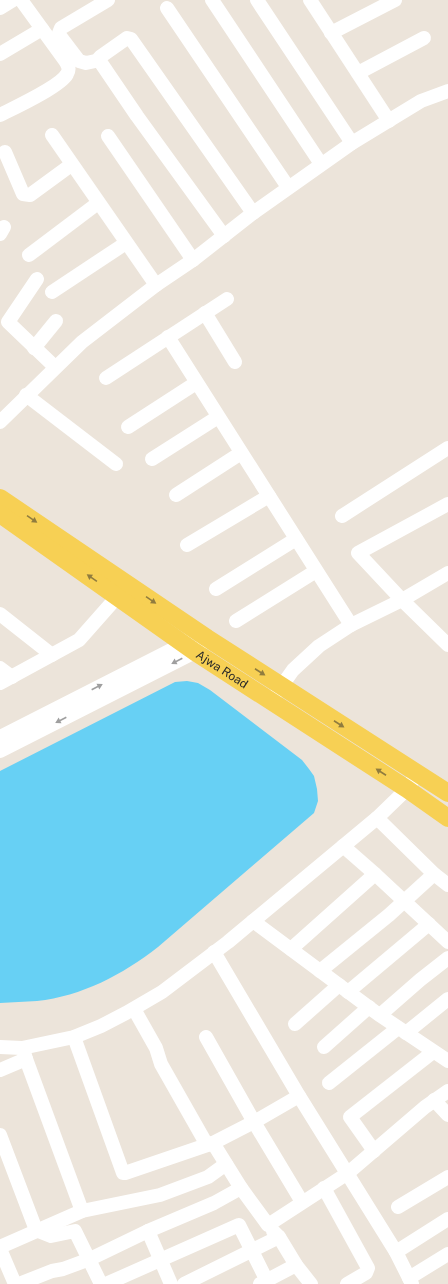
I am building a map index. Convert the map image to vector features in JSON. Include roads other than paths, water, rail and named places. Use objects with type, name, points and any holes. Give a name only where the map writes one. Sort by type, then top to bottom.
[{"type":"main road","name":"Ajwa Road","points":[[0,498],[122,590],[189,648],[407,789],[448,818]]},
{"type":"main road","name":"Ajwa Road","points":[[0,514],[122,590],[201,634],[448,793]]},
{"type":"street","points":[[100,60],[86,63],[79,61],[60,36],[59,32],[61,28],[108,0]]},
{"type":"street","points":[[212,0],[321,164]]},
{"type":"street","points":[[257,0],[352,143]]},
{"type":"street","points":[[310,0],[389,121]]},
{"type":"street","points":[[332,33],[395,0]]},
{"type":"street","points":[[0,115],[56,84],[67,75],[68,67],[42,29],[11,2]]},
{"type":"street","points":[[167,8],[288,187]]},
{"type":"street","points":[[0,54],[42,29]]},
{"type":"street","points":[[100,60],[100,57],[126,38],[132,39],[252,213]]},
{"type":"street","points":[[358,73],[424,38]]},
{"type":"street","points":[[100,60],[136,116],[224,236]]},
{"type":"street","points":[[0,422],[82,342],[156,285],[193,260],[252,213],[352,143],[421,101],[448,91]]},
{"type":"street","points":[[52,135],[71,165],[156,285]]},
{"type":"street","points":[[108,136],[193,260]]},
{"type":"street","points":[[5,152],[23,194],[26,196],[30,195],[71,165]]},
{"type":"street","points":[[29,255],[98,203]]},
{"type":"street","points":[[52,292],[126,243]]},
{"type":"street","points":[[37,280],[8,322],[55,367]]},
{"type":"street","points":[[106,378],[204,313],[228,299]]},
{"type":"street","points":[[204,313],[235,362]]},
{"type":"street","points":[[34,348],[56,321]]},
{"type":"street","points":[[168,337],[351,625]]},
{"type":"street","points":[[128,427],[196,382]]},
{"type":"street","points":[[26,396],[116,464]]},
{"type":"street","points":[[152,459],[218,417]]},
{"type":"street","points":[[342,516],[448,448]]},
{"type":"street","points":[[176,495],[241,453]]},
{"type":"street","points":[[187,545],[269,496]]},
{"type":"street","points":[[448,504],[358,553],[402,600],[443,631],[448,645]]},
{"type":"street","points":[[216,589],[296,539]]},
{"type":"street","points":[[236,622],[316,570]]},
{"type":"street","points":[[271,701],[293,670],[319,646],[351,625],[402,600],[448,573]]},
{"type":"street","points":[[0,668],[6,680],[79,640],[122,590]]},
{"type":"street","points":[[0,614],[52,655]]},
{"type":"street","points":[[0,751],[189,648],[201,634]]},
{"type":"street","points":[[0,737],[189,648]]},
{"type":"street","points":[[0,1070],[24,1053],[74,1037],[101,1026],[134,1009],[162,992],[228,942],[377,818],[407,789],[417,774]]},
{"type":"street","points":[[320,971],[405,901],[443,876],[377,818]]},
{"type":"street","points":[[343,846],[405,901],[448,942]]},
{"type":"street","points":[[291,949],[375,874]]},
{"type":"street","points":[[253,921],[374,1011],[442,1054],[350,1117],[374,1151]]},
{"type":"street","points":[[295,1024],[429,924]]},
{"type":"street","points":[[214,952],[299,1096],[396,1252],[410,1281],[448,1254]]},
{"type":"street","points":[[324,1046],[420,980],[448,958]]},
{"type":"street","points":[[329,1083],[402,1030],[448,999]]},
{"type":"street","points":[[134,1009],[156,1048],[162,1064],[210,1144],[226,1164],[241,1188],[279,1238],[296,1265],[311,1284]]},
{"type":"street","points":[[74,1037],[123,1173],[210,1144],[254,1122],[299,1096]]},
{"type":"street","points":[[206,1037],[254,1122],[302,1202]]},
{"type":"street","points":[[0,1047],[24,1053]]},
{"type":"street","points":[[24,1053],[82,1211]]},
{"type":"street","points":[[268,1225],[348,1173],[434,1100],[448,1091]]},
{"type":"street","points":[[434,1100],[448,1115]]},
{"type":"street","points":[[0,1135],[36,1230],[52,1236],[75,1231],[101,1284]]},
{"type":"street","points":[[15,1284],[0,1248],[36,1230],[82,1211],[160,1195],[208,1177],[226,1164]]},
{"type":"street","points":[[398,1207],[448,1177]]},
{"type":"street","points":[[18,1284],[90,1259],[148,1231],[214,1203],[241,1188]]},
{"type":"street","points":[[324,1188],[368,1268],[366,1273],[347,1284]]},
{"type":"street","points":[[396,1252],[448,1219]]},
{"type":"street","points":[[106,1284],[238,1225],[252,1251],[264,1282],[296,1265]]},
{"type":"street","points":[[148,1231],[171,1284]]},
{"type":"street","points":[[184,1284],[279,1238]]},
{"type":"water","points":[[187,681],[198,683],[210,690],[302,760],[314,776],[317,789],[318,801],[314,813],[158,947],[130,967],[101,983],[70,994],[37,1001],[0,1003],[0,771],[175,682]]}]
